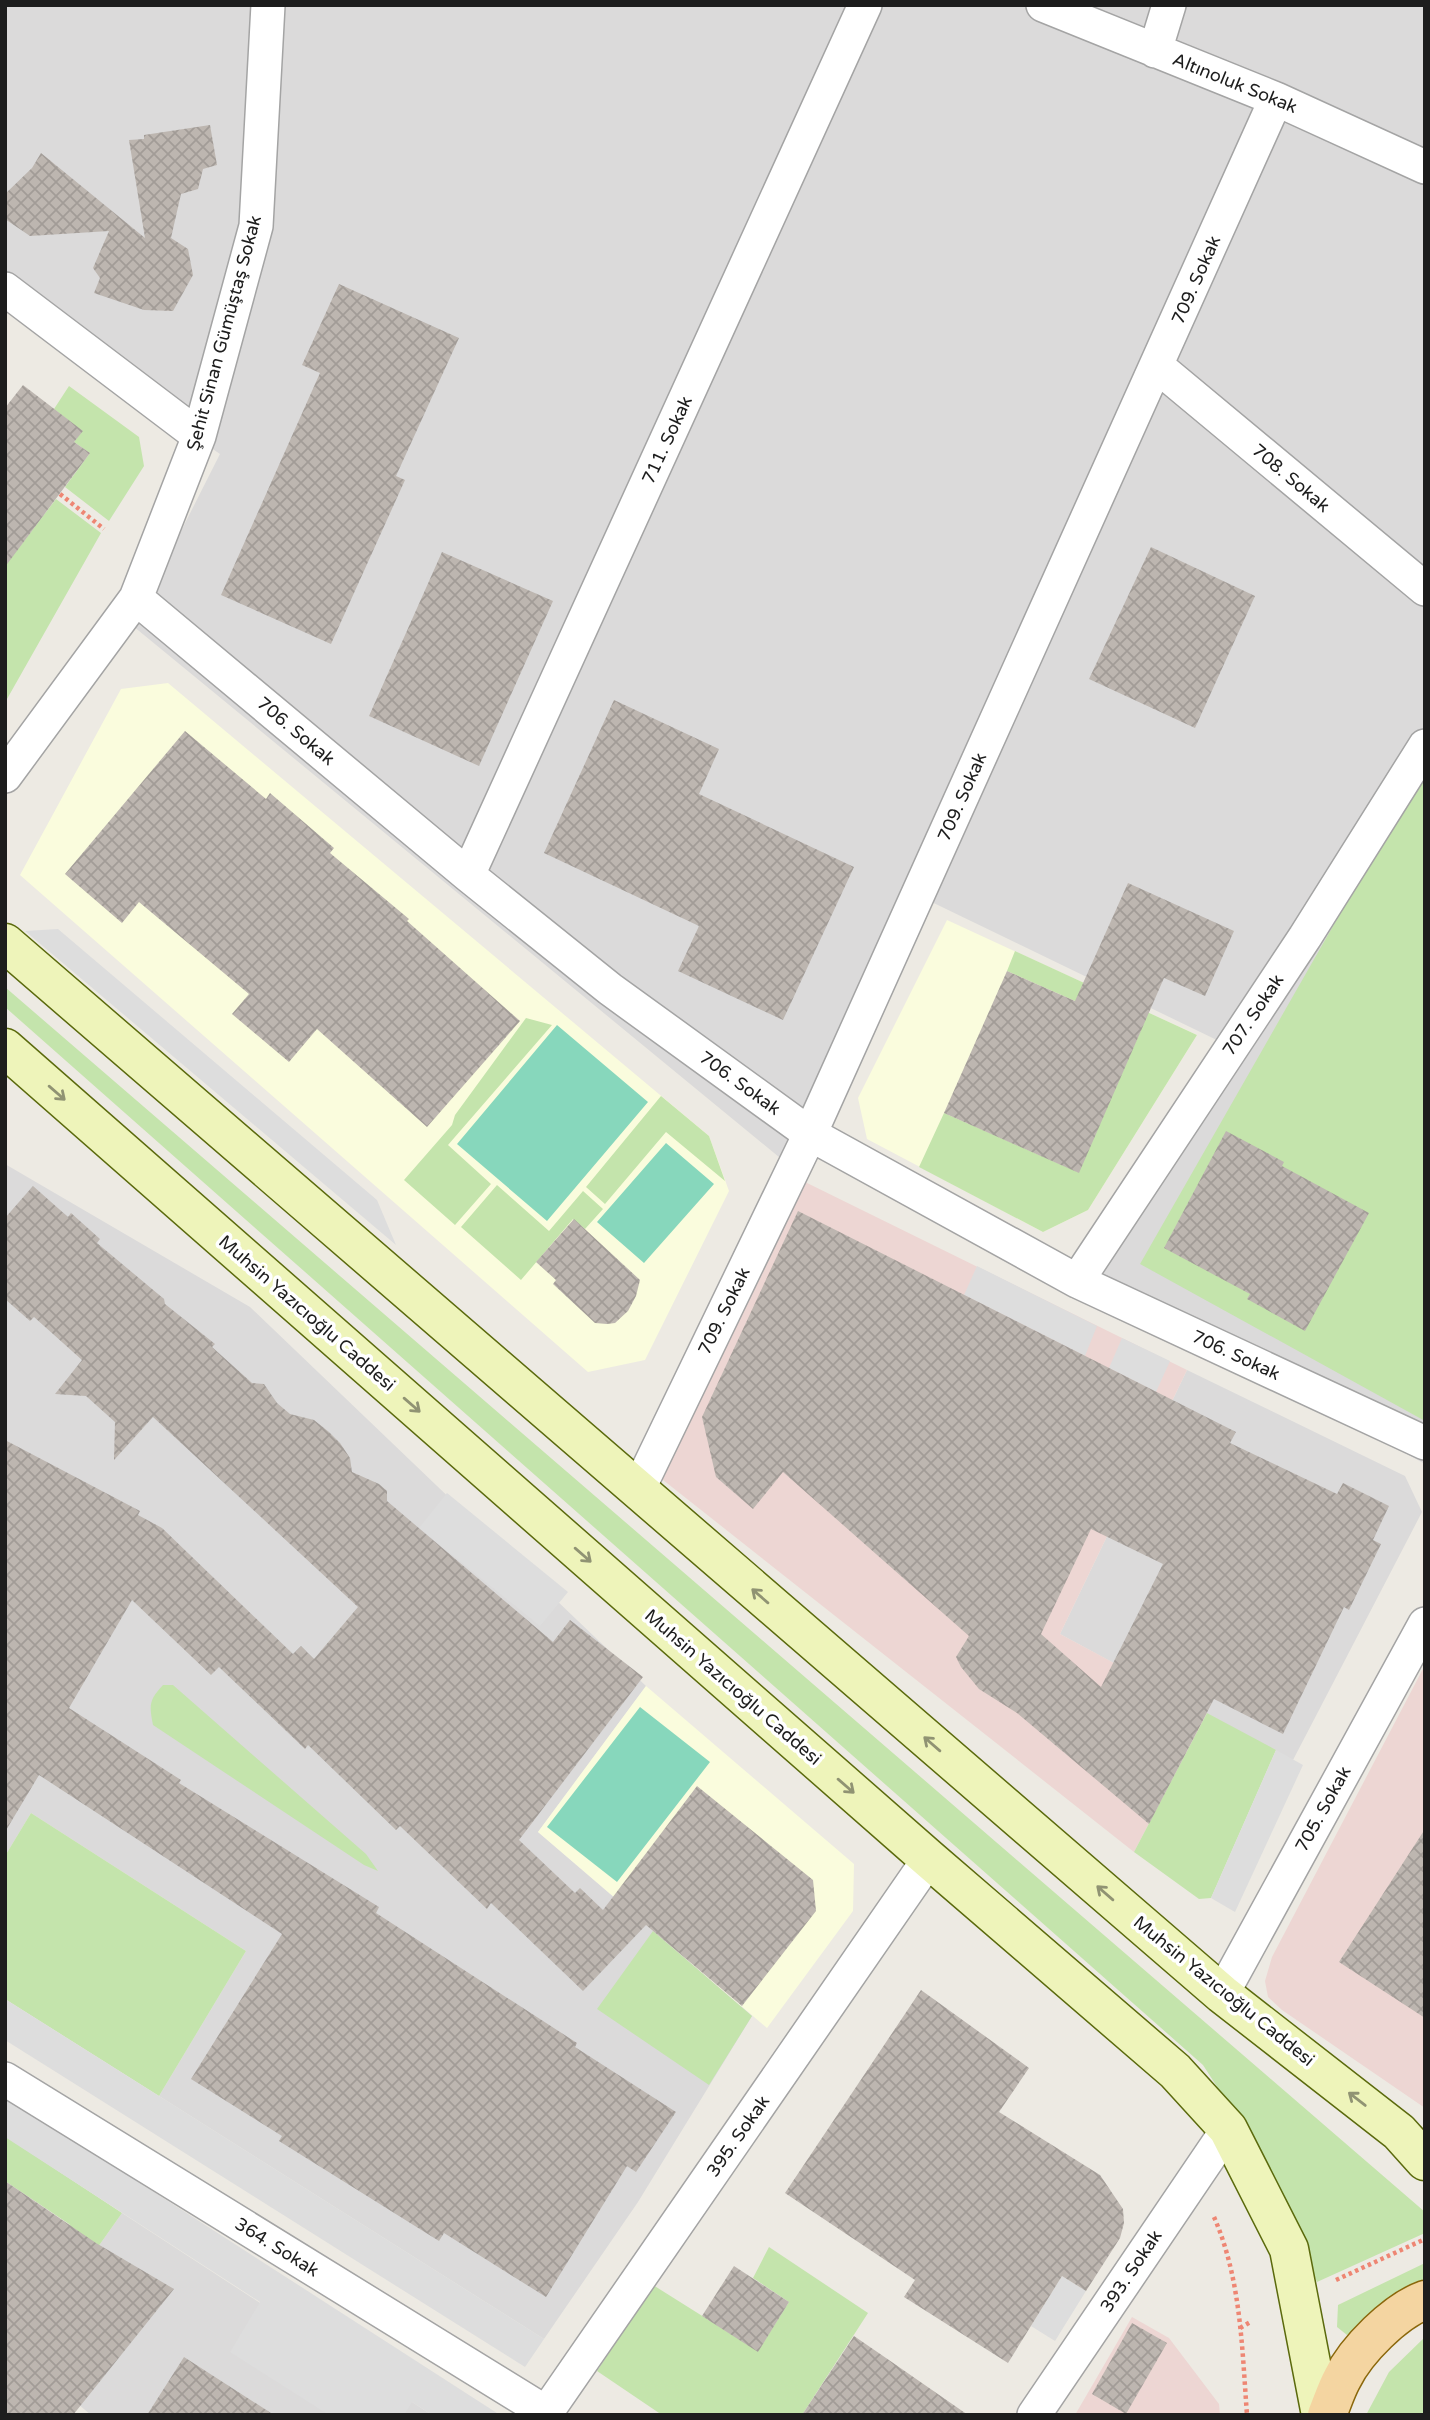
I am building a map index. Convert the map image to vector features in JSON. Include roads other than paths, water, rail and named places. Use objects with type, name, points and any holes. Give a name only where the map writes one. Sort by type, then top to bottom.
[{"type":"main road","name":"Muhsin Yazıcıoğlu Caddesi","points":[[5,943],[1222,1994],[1412,2134],[1425,2161]]},
{"type":"main road","name":"Muhsin Yazıcıoğlu Caddesi","points":[[5,1048],[929,1859],[1175,2071],[1228,2129],[1289,2249],[1321,2415]]},
{"type":"main road","points":[[1327,2415],[1342,2376],[1374,2335],[1415,2303],[1425,2300]]},
{"type":"street","name":"Şehit Sinan Gümüştaş Sokak","points":[[5,776],[136,598],[199,436],[256,226],[268,5]]},
{"type":"street","name":"711. Sokak","points":[[468,875],[865,5]]},
{"type":"street","name":"Altınoluk Sokak","points":[[1043,5],[1276,99],[1425,167]]},
{"type":"street","points":[[1155,51],[1168,5]]},
{"type":"street","name":"709. Sokak","points":[[638,1490],[810,1134],[1276,99]]},
{"type":"street","points":[[5,289],[199,436]]},
{"type":"street","name":"708. Sokak","points":[[1157,366],[1425,589]]},
{"type":"street","name":"706. Sokak","points":[[136,598],[468,875],[610,989],[810,1134],[1077,1281],[1425,1443]]},
{"type":"street","name":"707. Sokak","points":[[1077,1281],[1305,937],[1425,746]]},
{"type":"street","name":"705. Sokak","points":[[1222,1994],[1425,1624]]},
{"type":"street","name":"395. Sokak","points":[[548,2414],[929,1859]]},
{"type":"street","name":"364. Sokak","points":[[5,2079],[548,2414]]},
{"type":"street","name":"393. Sokak","points":[[1034,2415],[1228,2129]]}]
